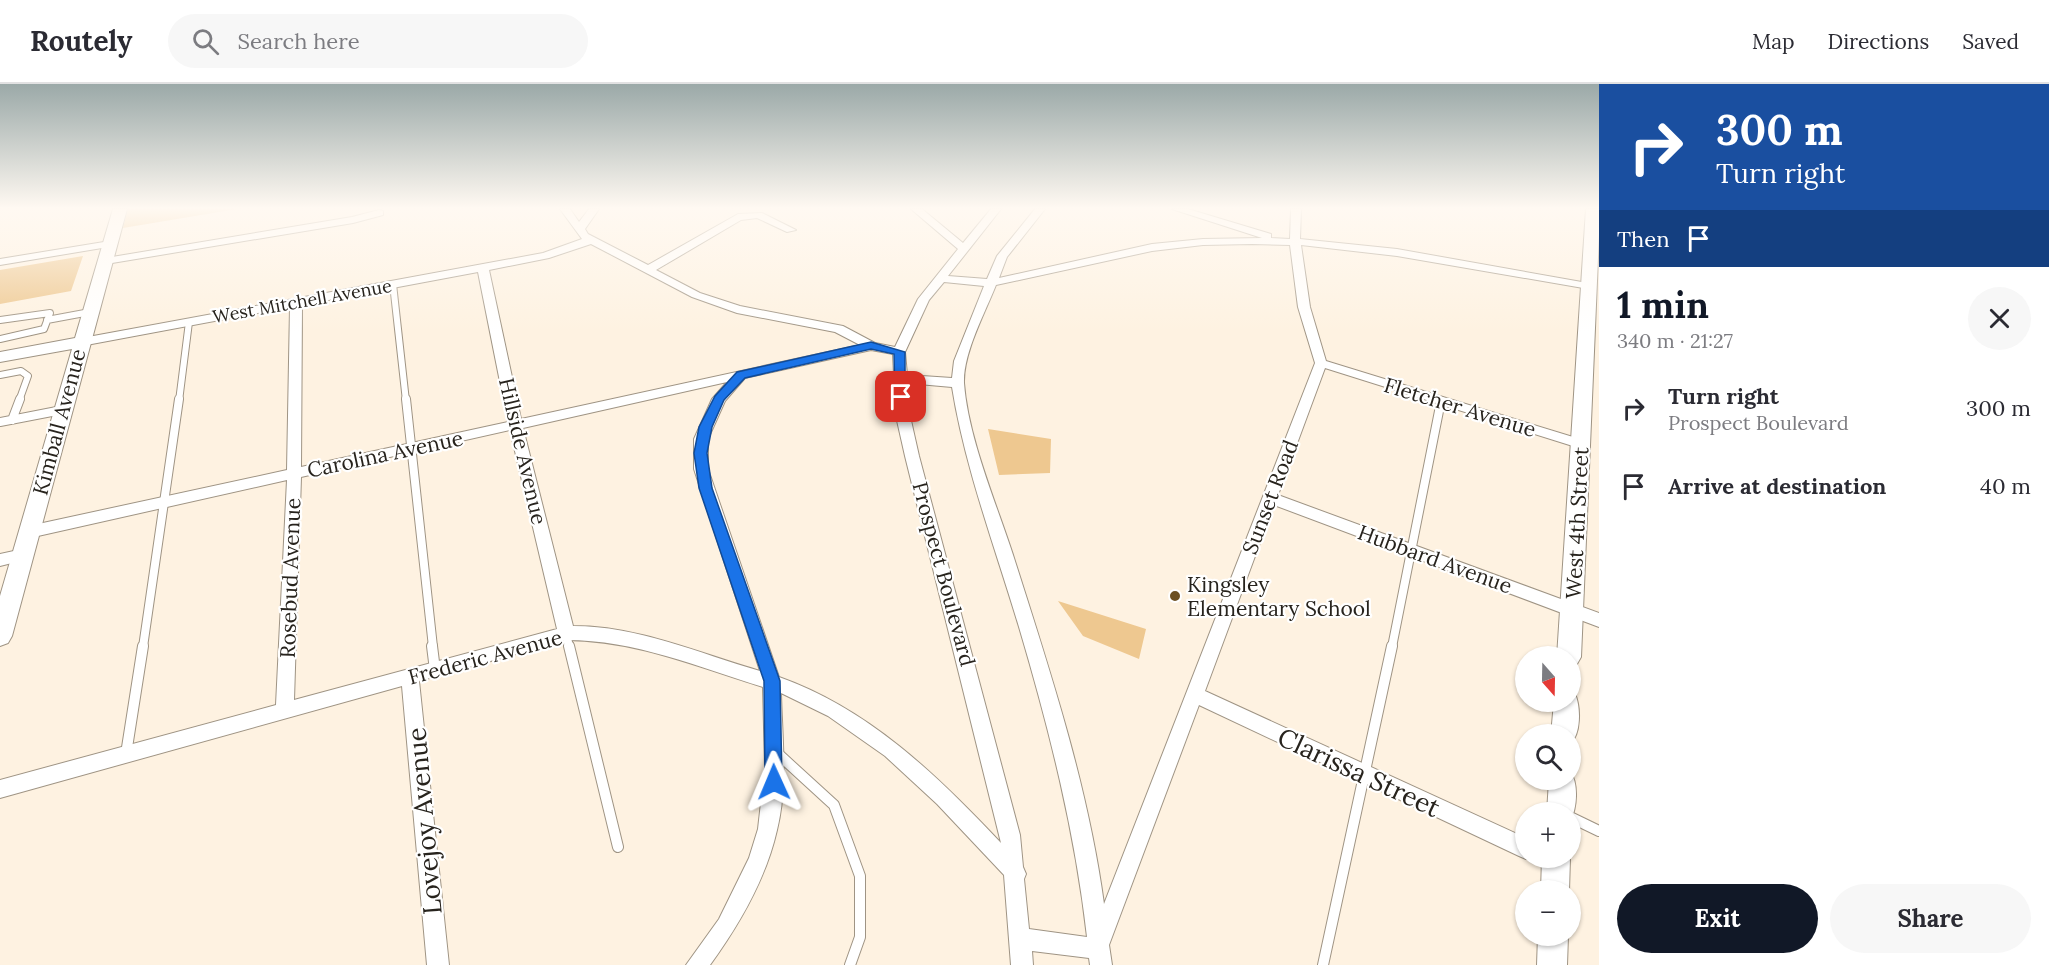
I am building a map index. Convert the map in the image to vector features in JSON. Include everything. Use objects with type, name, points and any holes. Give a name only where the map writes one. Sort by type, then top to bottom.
[{"type":"main road","name":"Kimball Avenue","points":[[0,636],[108,250]]},
{"type":"main road","name":"West 4th Street","points":[[1570,646],[1590,447],[1594,250]]},
{"type":"main road","points":[[0,357],[81,342]]},
{"type":"main road","points":[[1552,965],[1553,946]]},
{"type":"street","points":[[0,262],[73,250]]},
{"type":"street","points":[[105,261],[171,250]]},
{"type":"street","name":"West Mitchell Avenue","points":[[81,342],[568,250]]},
{"type":"street","points":[[610,250],[718,304],[838,329],[871,346],[899,352]]},
{"type":"street","points":[[648,270],[682,250]]},
{"type":"street","name":"Prospect Boulevard","points":[[963,250],[924,299],[899,352],[899,378],[903,416],[912,456],[998,779],[1016,874],[1022,965]]},
{"type":"street","points":[[1007,250],[1002,256],[960,361],[958,382],[966,429],[1073,788],[1100,953],[1021,939]]},
{"type":"street","points":[[940,278],[968,284],[991,284],[1068,264],[1146,250]]},
{"type":"street","points":[[1297,250],[1305,320],[1321,363]]},
{"type":"street","points":[[1379,250],[1594,287]]},
{"type":"street","name":"Hillside Avenue","points":[[483,267],[516,426],[566,633]]},
{"type":"street","name":"Rosebud Avenue","points":[[285,710],[294,474],[296,302]]},
{"type":"street","name":"Carolina Avenue","points":[[29,532],[871,346]]},
{"type":"street","name":"Fletcher Avenue","points":[[1321,363],[1590,447]]},
{"type":"street","name":"Sunset Road","points":[[1100,953],[1193,694],[1271,498],[1321,363]]},
{"type":"street","points":[[698,965],[726,926],[745,893],[758,861],[773,797],[772,681],[701,470],[701,439],[711,413],[719,399],[741,375]]},
{"type":"street","points":[[899,378],[958,382]]},
{"type":"street","name":"Hubbard Avenue","points":[[1271,498],[1599,620]]},
{"type":"street","points":[[0,561],[23,555]]},
{"type":"street","name":"Frederic Avenue","points":[[0,789],[566,633],[594,632],[636,639],[772,681],[831,708],[887,744],[914,767],[1016,874]]},
{"type":"street","name":"Lovejoy Avenue","points":[[410,677],[438,965]]},
{"type":"street","name":"Clarissa Street","points":[[1193,694],[1515,844]]},
{"type":"lane","points":[[393,284],[435,670]]},
{"type":"lane","points":[[47,320],[90,312]]},
{"type":"lane","points":[[0,320],[50,313],[44,329],[0,339]]},
{"type":"lane","points":[[126,754],[165,502],[189,322]]},
{"type":"lane","points":[[0,375],[16,371],[24,372],[28,376],[12,420]]},
{"type":"lane","points":[[1323,965],[1413,550],[1441,401]]},
{"type":"lane","points":[[0,422],[62,410]]},
{"type":"lane","points":[[566,633],[618,847]]},
{"type":"lane","points":[[773,750],[834,805],[860,876],[860,936],[850,965]]},
{"type":"lane","points":[[1581,822],[1599,831]]},
{"type":"shaded area","points":[[83,256],[71,291],[0,304],[0,270]]},
{"type":"shaded area","points":[[988,429],[1051,439],[1050,473],[999,475]]},
{"type":"shaded area","points":[[1058,601],[1146,629],[1139,659],[1083,636]]},
{"type":"place","name":"Kingsley Elementary School","points":[[1175,596]]},
{"type":"route","points":[[774,782],[772,681],[706,488],[701,470],[701,439],[719,399],[741,375],[871,346],[899,352],[901,397]]}]
